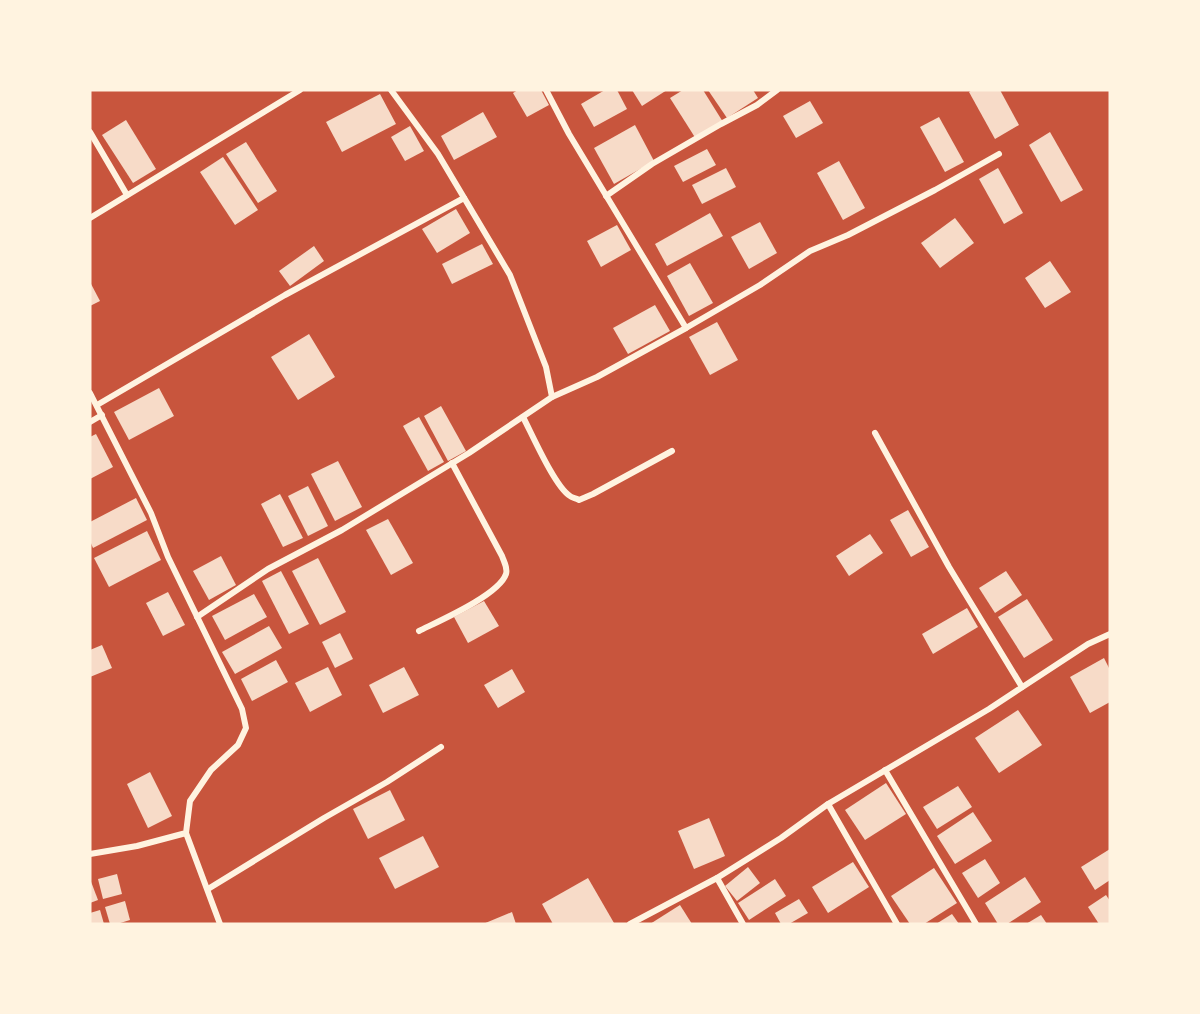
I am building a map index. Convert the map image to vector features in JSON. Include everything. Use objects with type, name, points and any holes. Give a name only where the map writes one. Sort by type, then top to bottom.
[{"type":"street","points":[[90,218],[300,90]]},
{"type":"street","points":[[391,90],[438,154],[510,275],[546,367],[552,397]]},
{"type":"street","points":[[546,90],[568,134],[686,328]]},
{"type":"street","points":[[606,196],[652,164],[757,105],[777,90]]},
{"type":"street","points":[[90,132],[127,195]]},
{"type":"street","points":[[197,617],[268,569],[342,530],[452,463],[552,397],[597,377],[686,328],[760,285],[810,251],[848,235],[999,154]]},
{"type":"street","points":[[97,405],[285,295],[464,198]]},
{"type":"street","points":[[90,393],[150,513],[168,557],[242,709],[246,728],[238,745],[211,770],[190,801],[186,833],[220,924]]},
{"type":"street","points":[[90,422],[102,415]]},
{"type":"street","points":[[523,417],[560,486],[568,496],[579,500],[672,451]]},
{"type":"street","points":[[875,434],[949,567],[1022,687]]},
{"type":"street","points":[[419,631],[481,598],[506,576],[507,568],[502,556],[452,463]]},
{"type":"street","points":[[630,924],[717,878],[781,838],[828,804],[989,709],[1088,644],[1110,634]]},
{"type":"street","points":[[208,889],[441,747]]},
{"type":"street","points":[[885,770],[976,924]]},
{"type":"street","points":[[828,804],[897,924]]},
{"type":"street","points":[[90,854],[137,846],[186,833]]},
{"type":"street","points":[[717,878],[743,924]]},
{"type":"building","points":[[518,90],[541,90],[549,105],[527,117],[513,93]]},
{"type":"building","points":[[605,90],[617,90],[627,109],[594,127],[581,104]]},
{"type":"building","points":[[632,90],[667,90],[642,106]]},
{"type":"building","points":[[683,90],[703,90],[723,122],[696,139],[670,98]]},
{"type":"building","points":[[708,90],[753,90],[758,98],[727,118]]},
{"type":"building","points":[[972,90],[1000,90],[1019,125],[995,139],[969,92]]},
{"type":"building","points":[[380,94],[396,124],[342,152],[326,122]]},
{"type":"building","points":[[810,101],[823,123],[796,138],[783,116]]},
{"type":"building","points":[[483,112],[497,137],[454,160],[441,136]]},
{"type":"building","points":[[939,117],[964,162],[945,172],[920,127]]},
{"type":"building","points":[[126,120],[156,169],[133,183],[102,135]]},
{"type":"building","points":[[635,125],[654,161],[614,184],[594,148]]},
{"type":"building","points":[[410,126],[424,151],[405,161],[391,137]]},
{"type":"building","points":[[1050,132],[1083,190],[1061,202],[1029,145]]},
{"type":"building","points":[[246,142],[277,191],[258,203],[226,154]]},
{"type":"building","points":[[707,149],[716,165],[683,182],[674,166]]},
{"type":"building","points":[[223,157],[258,210],[235,225],[200,172]]},
{"type":"building","points":[[839,161],[865,208],[843,220],[817,173]]},
{"type":"building","points":[[726,168],[736,187],[702,204],[692,185]]},
{"type":"building","points":[[998,168],[1023,213],[1004,224],[979,179]]},
{"type":"building","points":[[456,209],[470,233],[437,253],[422,229]]},
{"type":"building","points":[[710,213],[723,236],[667,266],[655,244]]},
{"type":"building","points":[[955,218],[974,243],[940,268],[921,243]]},
{"type":"building","points":[[760,222],[777,253],[749,269],[731,237]]},
{"type":"building","points":[[617,225],[631,250],[601,267],[587,241]]},
{"type":"building","points":[[482,244],[493,264],[452,284],[442,264]]},
{"type":"building","points":[[314,246],[324,261],[290,286],[279,271]]},
{"type":"building","points":[[1050,261],[1071,292],[1045,308],[1025,278]]},
{"type":"building","points":[[690,263],[713,303],[689,316],[667,276]]},
{"type":"building","points":[[90,282],[100,301],[90,306]]},
{"type":"building","points":[[655,305],[670,331],[628,354],[613,328]]},
{"type":"building","points":[[717,322],[738,360],[710,375],[689,337]]},
{"type":"building","points":[[309,334],[335,377],[298,400],[271,357]]},
{"type":"building","points":[[159,388],[174,416],[129,440],[114,412]]},
{"type":"building","points":[[441,406],[466,451],[448,461],[424,416]]},
{"type":"building","points":[[419,417],[444,462],[428,471],[403,426]]},
{"type":"building","points":[[96,434],[113,467],[90,479],[90,437]]},
{"type":"building","points":[[338,461],[362,507],[335,521],[311,474]]},
{"type":"building","points":[[308,486],[328,526],[308,536],[288,496]]},
{"type":"building","points":[[280,494],[303,538],[283,547],[261,504]]},
{"type":"building","points":[[136,498],[147,520],[93,548],[90,541],[90,522]]},
{"type":"building","points":[[908,510],[929,547],[911,557],[890,520]]},
{"type":"building","points":[[388,519],[413,563],[391,575],[366,530]]},
{"type":"building","points":[[147,531],[161,560],[109,587],[94,558]]},
{"type":"building","points":[[870,534],[883,553],[849,576],[836,556]]},
{"type":"building","points":[[221,556],[236,585],[209,600],[193,571]]},
{"type":"building","points":[[318,558],[346,612],[320,625],[292,571]]},
{"type":"building","points":[[281,571],[309,624],[289,634],[262,581]]},
{"type":"building","points":[[1006,571],[1022,595],[995,613],[979,588]]},
{"type":"building","points":[[168,592],[185,625],[163,636],[146,603]]},
{"type":"building","points":[[254,594],[267,617],[225,640],[212,616]]},
{"type":"building","points":[[1027,599],[1053,640],[1024,658],[998,617]]},
{"type":"building","points":[[484,601],[499,626],[468,643],[454,617]]},
{"type":"building","points":[[967,608],[978,627],[933,654],[922,634]]},
{"type":"building","points":[[269,626],[282,648],[235,674],[222,652]]},
{"type":"building","points":[[340,633],[353,659],[335,668],[322,642]]},
{"type":"building","points":[[102,645],[112,668],[90,677],[90,650]]},
{"type":"building","points":[[1104,658],[1110,670],[1110,702],[1090,713],[1070,677]]},
{"type":"building","points":[[276,660],[288,682],[252,701],[241,679]]},
{"type":"building","points":[[328,667],[342,695],[310,712],[295,683]]},
{"type":"building","points":[[404,667],[419,695],[383,713],[369,685]]},
{"type":"building","points":[[512,669],[525,692],[498,708],[484,685]]},
{"type":"building","points":[[1018,710],[1042,745],[999,773],[975,738]]},
{"type":"building","points":[[150,772],[172,816],[148,828],[127,784]]},
{"type":"building","points":[[886,783],[906,814],[865,840],[845,810]]},
{"type":"building","points":[[958,786],[972,807],[937,829],[923,807]]},
{"type":"building","points":[[390,790],[405,820],[368,839],[353,809]]},
{"type":"building","points":[[973,812],[992,841],[955,864],[937,836]]},
{"type":"building","points":[[709,818],[725,856],[694,869],[678,831]]},
{"type":"building","points":[[423,836],[439,867],[395,889],[379,858]]},
{"type":"building","points":[[1110,849],[1110,880],[1095,890],[1081,867]]},
{"type":"building","points":[[985,859],[1000,883],[978,898],[962,873]]},
{"type":"building","points":[[853,862],[869,887],[828,913],[812,887]]},
{"type":"building","points":[[748,867],[760,883],[737,901],[725,886]]},
{"type":"building","points":[[934,868],[957,903],[924,924],[910,924],[891,896]]},
{"type":"building","points":[[117,874],[122,894],[103,899],[98,879]]},
{"type":"building","points":[[1025,877],[1041,902],[1007,924],[998,924],[985,903]]},
{"type":"building","points":[[588,878],[614,923],[553,924],[542,904]]},
{"type":"building","points":[[90,879],[98,900],[90,903]]},
{"type":"building","points":[[775,879],[786,896],[749,920],[738,903]]},
{"type":"building","points":[[1106,895],[1110,901],[1110,924],[1099,924],[1088,907]]},
{"type":"building","points":[[799,899],[808,913],[789,924],[781,924],[775,913]]},
{"type":"building","points":[[125,901],[130,920],[110,924],[105,907]]},
{"type":"building","points":[[680,905],[692,924],[650,924]]},
{"type":"building","points":[[100,910],[104,924],[90,924],[90,913]]},
{"type":"building","points":[[512,912],[516,924],[483,924]]},
{"type":"building","points":[[952,914],[959,924],[936,924]]},
{"type":"building","points":[[1041,915],[1047,924],[1026,924]]}]
